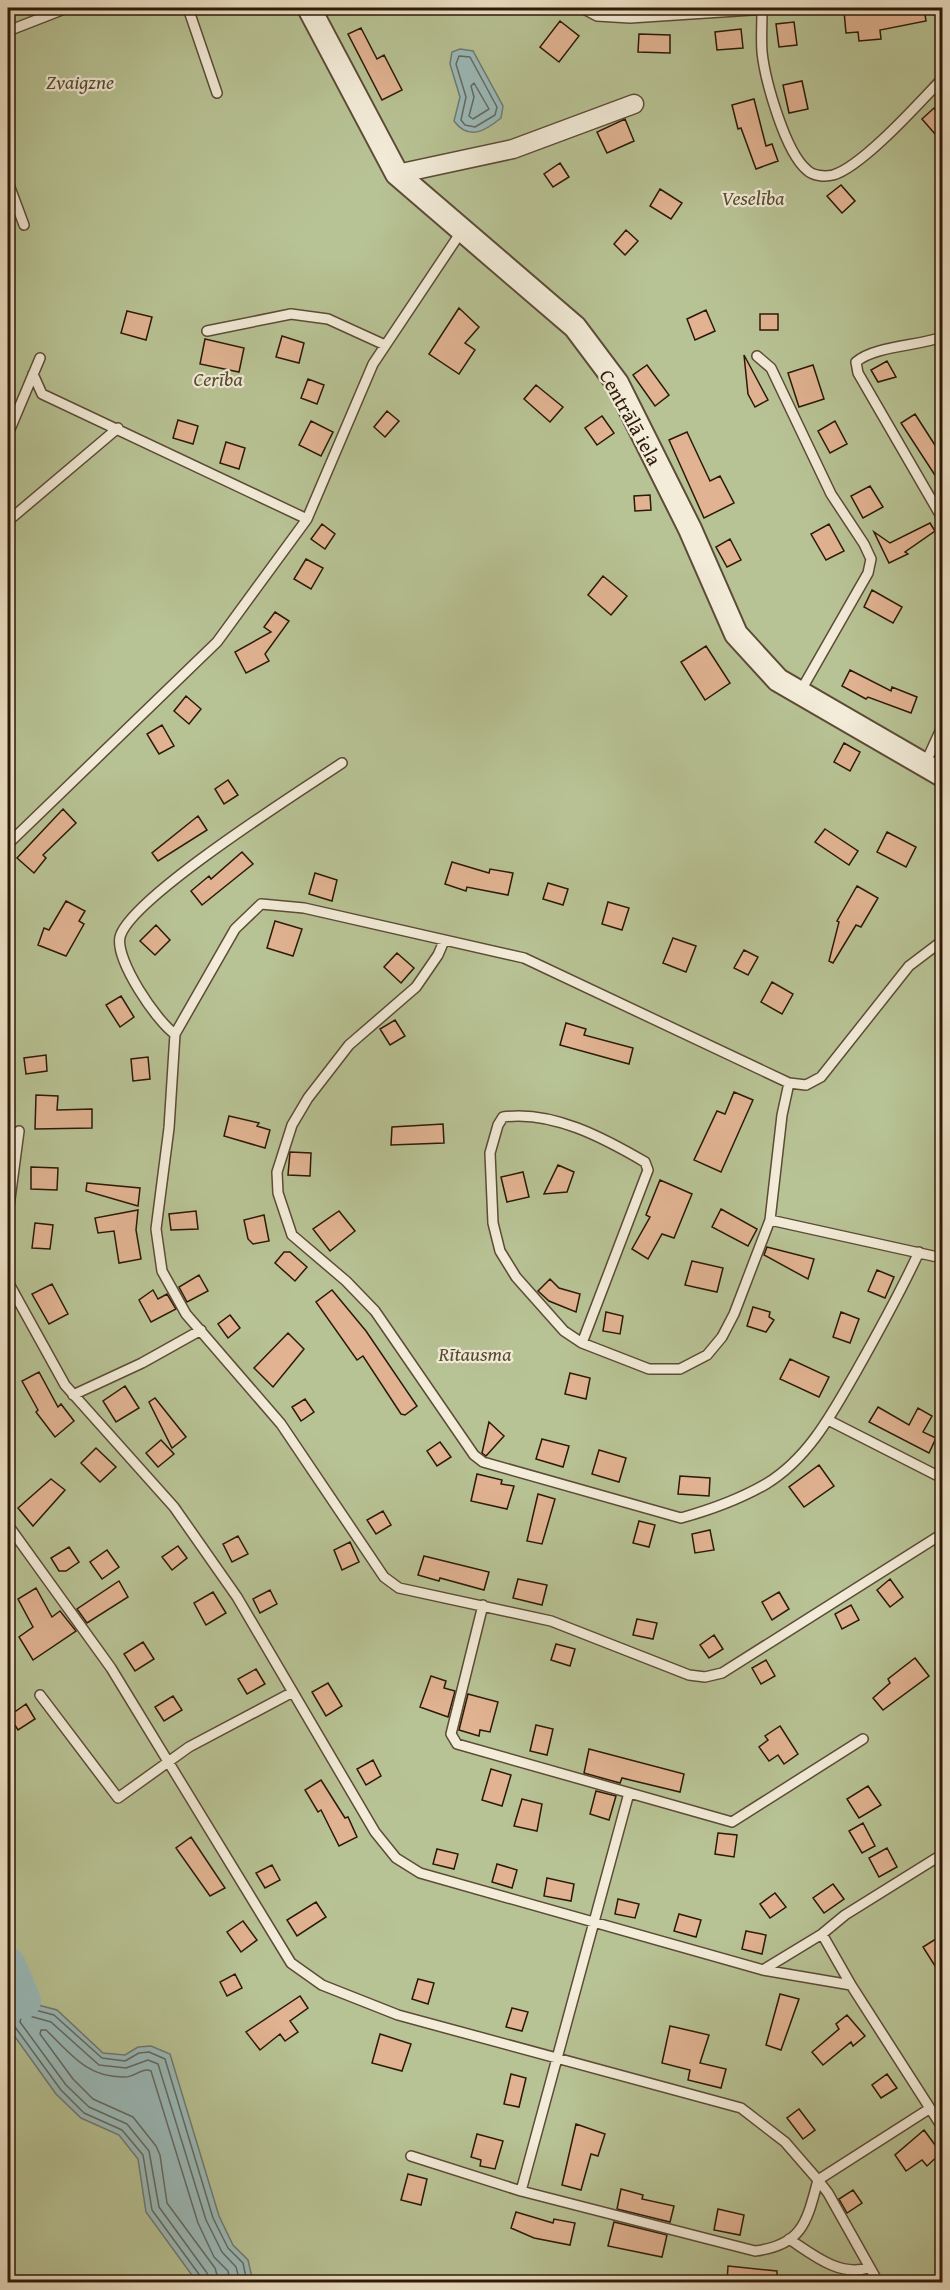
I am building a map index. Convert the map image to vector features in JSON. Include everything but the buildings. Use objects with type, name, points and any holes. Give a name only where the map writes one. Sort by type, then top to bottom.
[{"type":"street","name":"Centrālā iela","points":[[309,8],[397,174],[461,232],[575,327],[617,383],[690,529],[736,634],[778,680],[934,770]]},
{"type":"street","points":[[397,174],[513,149],[634,104]]},
{"type":"lane","points":[[8,31],[67,8]]},
{"type":"lane","points":[[188,8],[217,93]]},
{"type":"lane","points":[[582,8],[597,16],[630,18],[783,8]]},
{"type":"lane","points":[[762,11],[762,52],[770,94],[788,140],[806,170],[816,175],[832,175],[849,166],[893,129],[942,79]]},
{"type":"lane","points":[[8,182],[24,225]]},
{"type":"lane","points":[[8,844],[217,642],[307,519],[373,364],[461,232]]},
{"type":"lane","points":[[207,331],[291,314],[328,319],[385,345]]},
{"type":"lane","points":[[942,337],[924,344],[865,354],[856,362],[858,373],[942,518]]},
{"type":"lane","points":[[757,356],[771,368],[831,494],[864,544],[871,559],[868,573],[800,692]]},
{"type":"lane","points":[[8,434],[40,358]]},
{"type":"lane","points":[[33,374],[42,394],[307,519]]},
{"type":"lane","points":[[8,521],[118,428]]},
{"type":"lane","points":[[934,770],[942,727]]},
{"type":"lane","points":[[175,1034],[164,1027],[131,978],[120,938],[126,926],[144,905],[225,841],[342,763]]},
{"type":"lane","points":[[942,941],[909,966],[821,1077],[806,1085],[789,1083],[524,958],[304,908],[261,904],[235,929],[175,1034],[169,1128],[156,1229],[162,1271],[186,1314],[282,1424],[384,1577],[399,1588],[551,1621],[689,1675],[705,1677],[722,1673],[942,1534]]},
{"type":"lane","points":[[444,941],[438,955],[416,987],[349,1045],[308,1098],[292,1125],[277,1172],[278,1193],[287,1226],[292,1235],[346,1281],[375,1311],[474,1455],[483,1462],[681,1518],[712,1509],[767,1483],[804,1453],[828,1420],[897,1301],[918,1252]]},
{"type":"lane","points":[[582,1343],[648,1170],[645,1161],[613,1143],[568,1126],[516,1115],[503,1117],[498,1125],[490,1153],[493,1224],[500,1251],[516,1277],[564,1331],[582,1343],[648,1369],[684,1368],[707,1355],[722,1337],[734,1314],[770,1220],[780,1126],[789,1083]]},
{"type":"lane","points":[[8,1214],[19,1131]]},
{"type":"lane","points":[[770,1220],[942,1258]]},
{"type":"lane","points":[[8,1282],[73,1395],[174,1507],[237,1597],[291,1693],[375,1832],[396,1858],[420,1873],[594,1923],[763,1970],[851,1985]]},
{"type":"lane","points":[[73,1395],[142,1363],[201,1330]]},
{"type":"lane","points":[[828,1420],[942,1478]]},
{"type":"lane","points":[[8,1525],[111,1668],[291,1963],[322,1986],[398,2015],[741,2109],[785,2142],[818,2180],[828,2193],[878,2283]]},
{"type":"lane","points":[[483,1605],[451,1737],[457,1744],[732,1822],[863,1739]]},
{"type":"lane","points":[[40,1695],[118,1798],[189,1747],[291,1693]]},
{"type":"lane","points":[[521,2191],[629,1793]]},
{"type":"lane","points":[[763,1970],[938,1857]]},
{"type":"lane","points":[[822,1934],[851,1985],[942,2127]]},
{"type":"lane","points":[[411,2156],[521,2191],[755,2251],[776,2249],[802,2230],[818,2180],[929,2109]]},
{"type":"lane","points":[[789,2239],[827,2263],[855,2272],[868,2268]]},
{"type":"green space","points":[[8,8],[942,8],[942,2282],[8,2282]]},
{"type":"water","points":[[460,49],[473,51],[503,106],[501,118],[477,132],[465,131],[454,121],[460,97],[450,64],[452,52]]},
{"type":"water","points":[[23,2001],[57,2010],[103,2053],[125,2055],[138,2047],[151,2046],[170,2054],[219,2216],[233,2245],[248,2260],[253,2282],[199,2282],[194,2278],[146,2212],[138,2159],[119,2135],[81,2118],[56,2094],[8,2027],[8,2010]]},
{"type":"waterway","points":[[8,1965],[23,2001]]},
{"type":"park label","name":"Zvaigzne","points":[[80,81]]},
{"type":"park label","name":"Veselība","points":[[753,197]]},
{"type":"park label","name":"Cerība","points":[[218,378]]},
{"type":"park label","name":"Rītausma","points":[[475,1353]]}]
